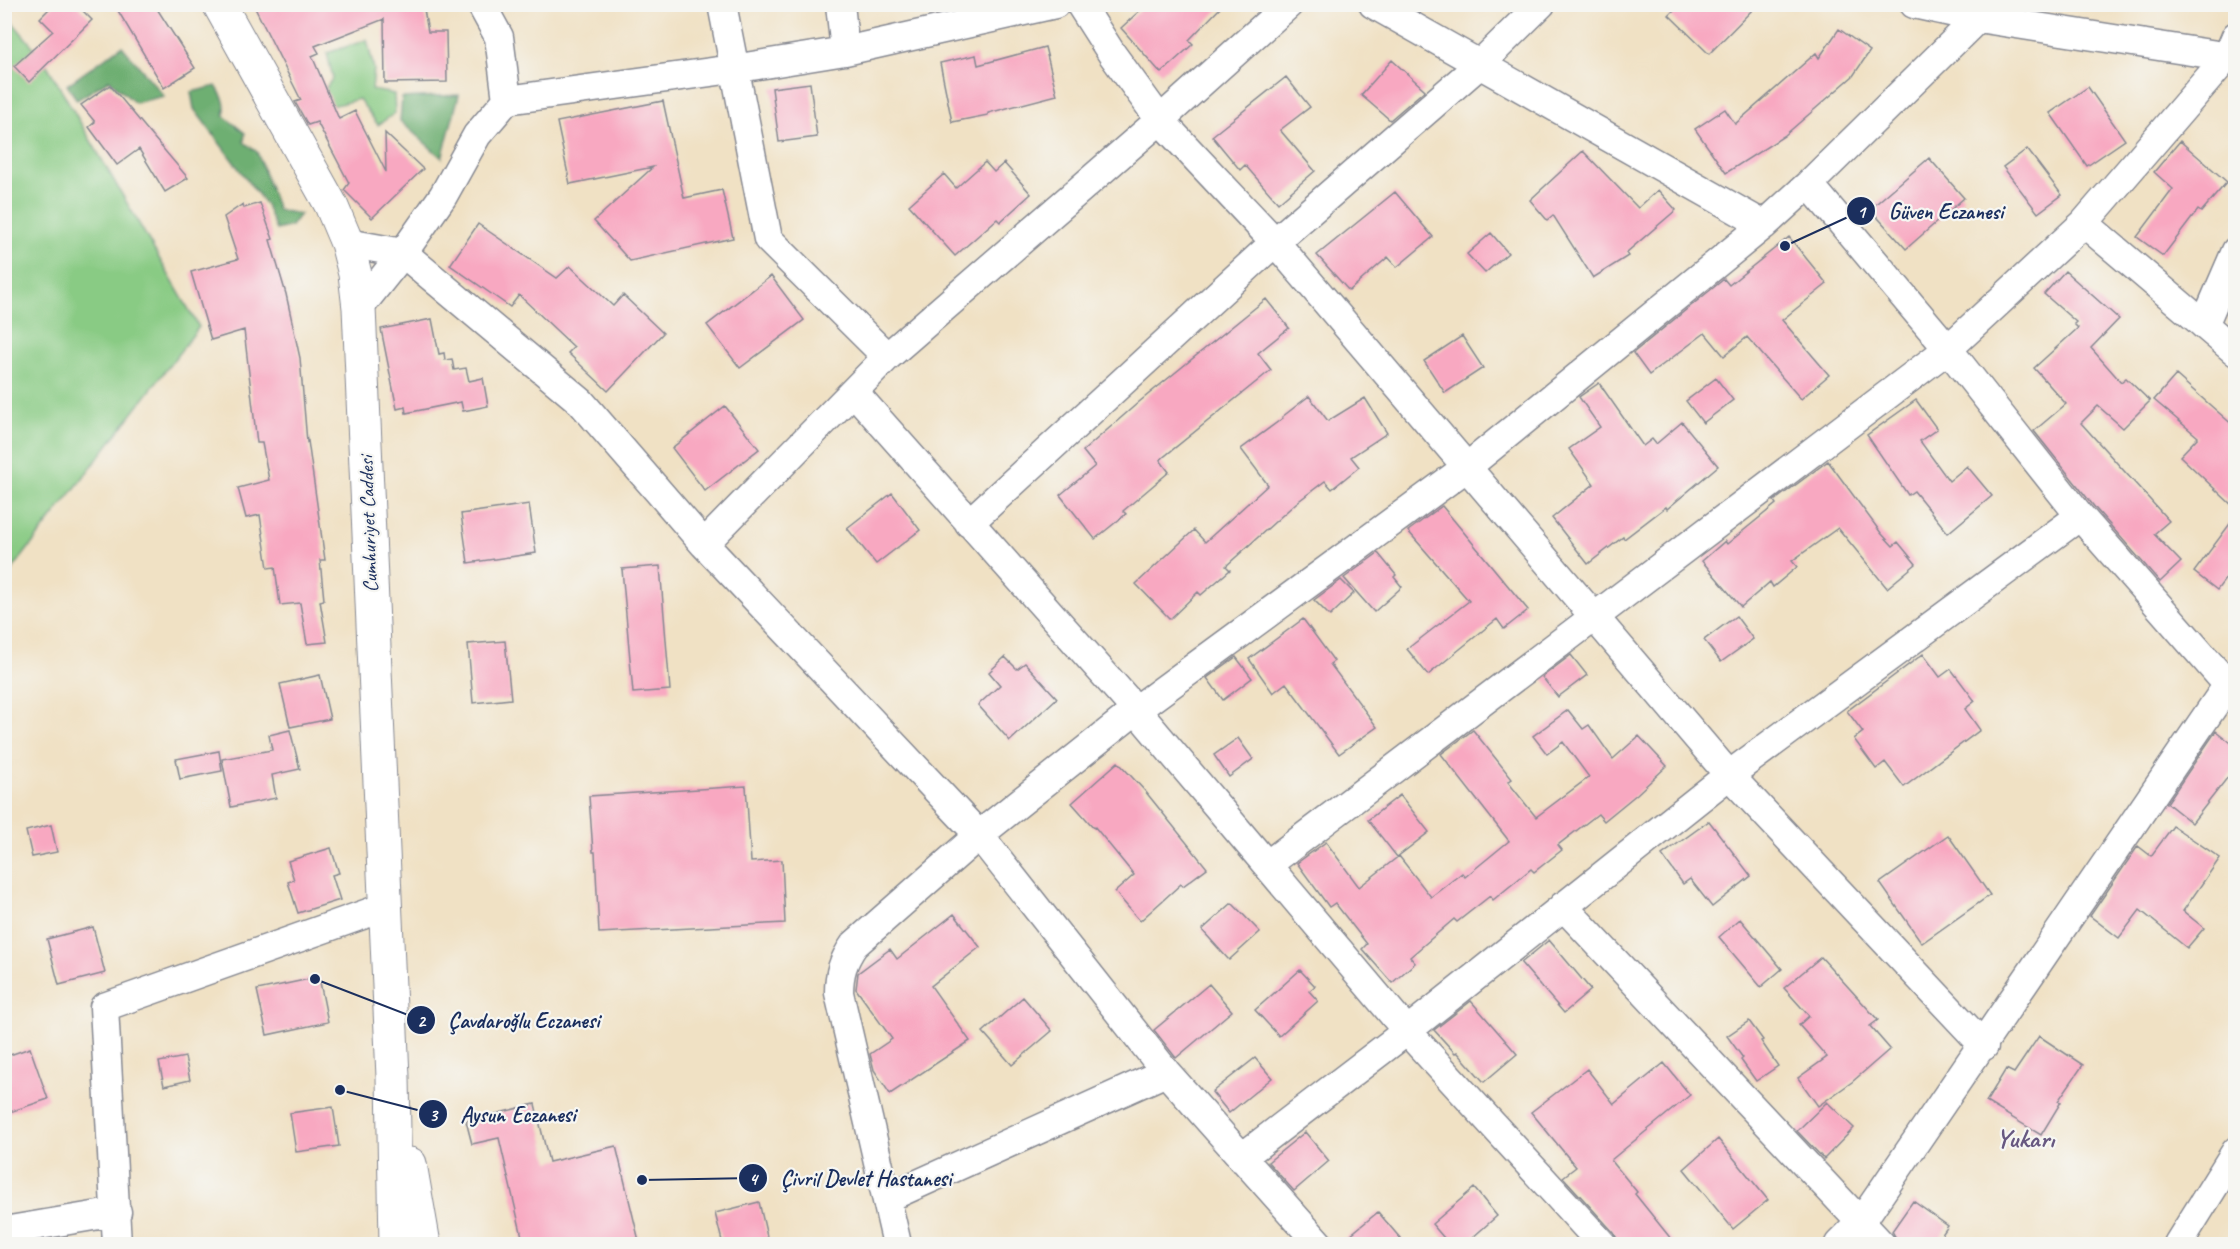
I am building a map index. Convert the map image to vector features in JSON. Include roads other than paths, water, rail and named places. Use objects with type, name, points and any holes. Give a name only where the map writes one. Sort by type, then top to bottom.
[{"type":"main road","name":"Cumhuriyet Caddesi","points":[[219,4],[331,205],[347,243],[355,274],[359,308],[393,1077],[396,1245]]},
{"type":"main road","name":"Cumhuriyet Caddesi","points":[[393,1077],[424,1245]]},
{"type":"street","points":[[481,4],[499,37],[507,100]]},
{"type":"street","points":[[722,4],[768,238],[887,357]]},
{"type":"street","points":[[840,4],[845,51]]},
{"type":"street","points":[[359,308],[403,253],[443,196],[477,135],[507,100],[845,51],[1055,4]]},
{"type":"street","points":[[1080,4],[1112,54],[1160,120],[1275,242],[1729,775],[1984,1046]]},
{"type":"street","points":[[704,544],[887,357],[1160,120],[1289,4]]},
{"type":"street","points":[[1373,4],[1764,225]]},
{"type":"street","points":[[969,523],[1275,242],[1480,64],[1541,4]]},
{"type":"street","points":[[1914,4],[1980,11],[2233,50]]},
{"type":"street","points":[[897,1245],[839,993],[839,975],[854,945],[979,835],[1136,710],[1467,467],[1764,225],[1809,184],[1980,11]]},
{"type":"street","points":[[1267,865],[1948,349],[2084,223],[2233,50]]},
{"type":"street","points":[[1809,184],[1948,349],[2080,516],[2233,682],[1861,1222],[1839,1245]]},
{"type":"street","points":[[2084,223],[2235,352]]},
{"type":"street","points":[[347,243],[403,253],[581,402],[704,544],[979,835],[1166,1072],[1319,1245]]},
{"type":"street","points":[[2204,325],[2235,251]]},
{"type":"street","points":[[854,392],[1136,710],[1407,1031],[1602,1245]]},
{"type":"street","points":[[1241,1158],[1407,1031],[1729,775],[2080,516]]},
{"type":"street","points":[[1563,906],[1881,1245]]},
{"type":"street","points":[[117,1245],[104,1007],[385,907]]},
{"type":"street","points":[[887,1198],[1166,1072]]},
{"type":"street","points":[[2178,1245],[2235,1151]]},
{"type":"street","points":[[4,1231],[117,1212]]},
{"type":"place","name":"Güven Eczanesi","points":[[1785,246]]},
{"type":"place","name":"Çavdaroğlu Eczanesi","points":[[315,979]]},
{"type":"place","name":"Aysun Eczanesi","points":[[340,1090]]},
{"type":"place","name":"Çivril Devlet Hastanesi","points":[[642,1180]]},
{"type":"district","name":"Yukarı","points":[[2025,1138]]}]
